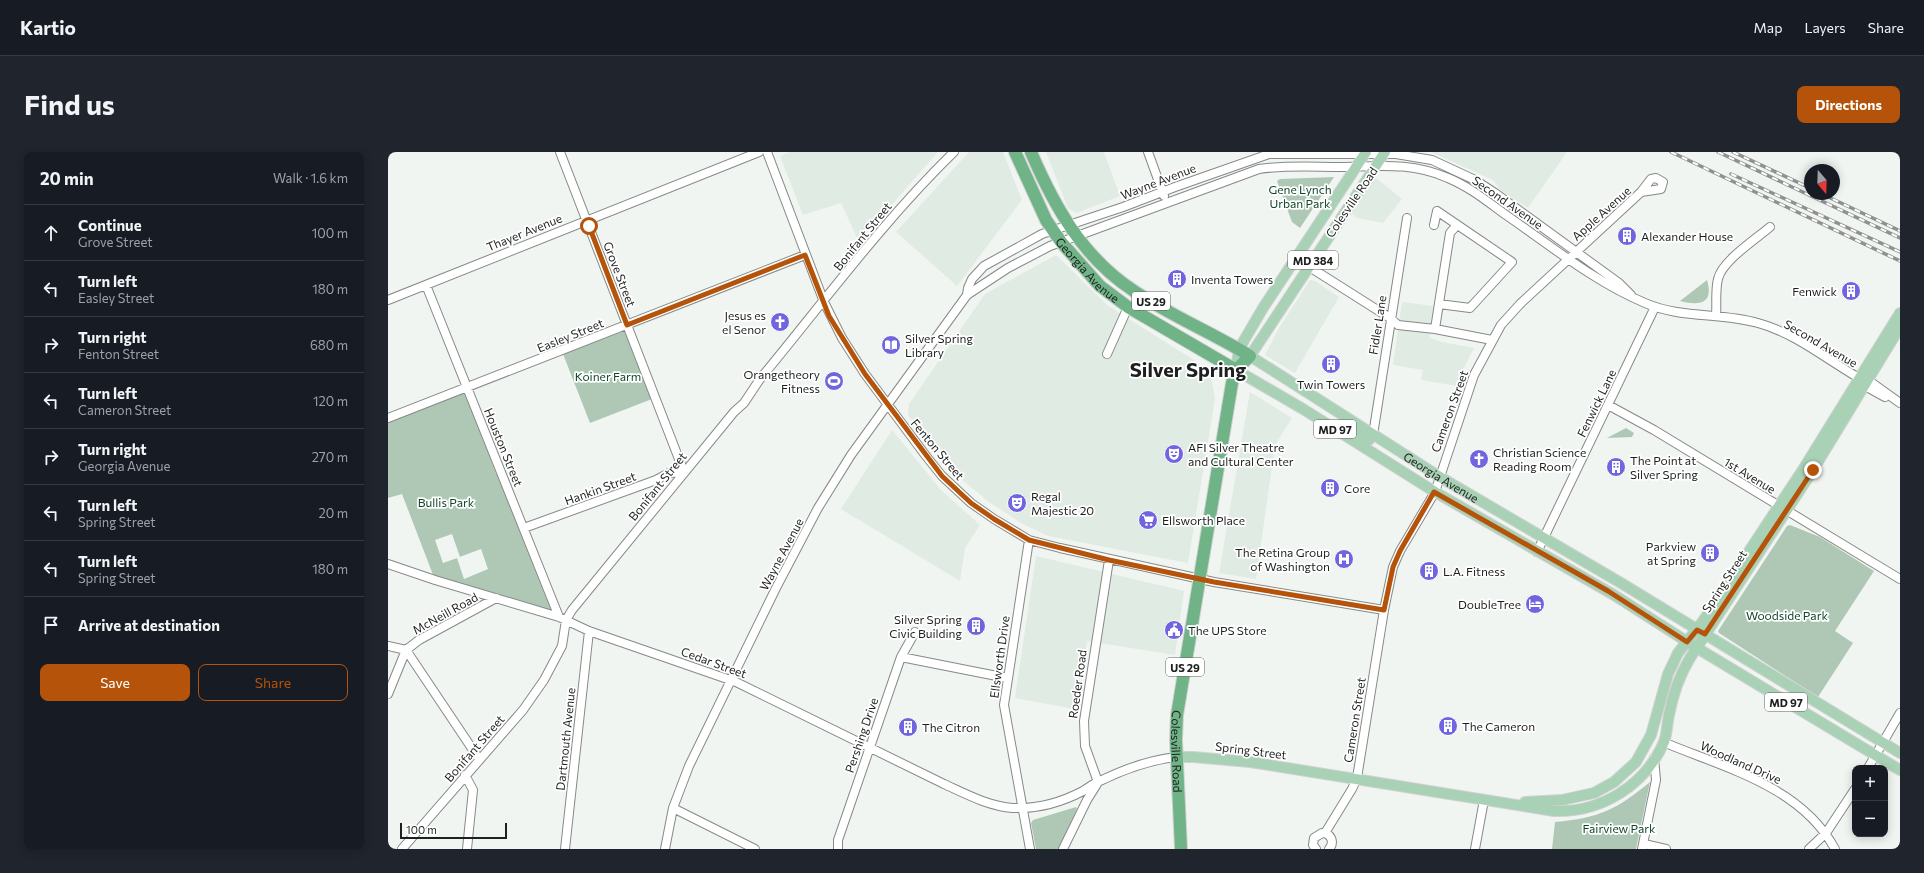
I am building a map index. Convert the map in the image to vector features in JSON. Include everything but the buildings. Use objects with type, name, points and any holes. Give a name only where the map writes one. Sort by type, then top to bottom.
[{"type":"highway","name":"Georgia Avenue","points":[[1015,152],[1038,206],[1053,230],[1061,242],[1100,286],[1128,307],[1236,370]]},
{"type":"highway","name":"Georgia Avenue","points":[[1031,152],[1051,195],[1076,236],[1091,256],[1107,271],[1134,292],[1250,356]]},
{"type":"highway","name":"Colesville Road","points":[[1180,849],[1176,757],[1177,715],[1232,383],[1236,370],[1250,356]]},
{"type":"main road","name":"Colesville Road","points":[[1236,370],[1239,349],[1365,153]]},
{"type":"main road","name":"Colesville Road","points":[[1250,356],[1384,153]]},
{"type":"main road","name":"Spring Street","points":[[1864,381],[1900,313]]},
{"type":"main road","name":"Spring Street","points":[[1176,757],[1193,756],[1250,762],[1357,778],[1554,811],[1586,808],[1605,802],[1623,792],[1640,777],[1664,742],[1673,695],[1680,675],[1696,648],[1701,632],[1783,509],[1900,327]]},
{"type":"main road","name":"Georgia Avenue","points":[[1250,356],[1440,478],[1544,538],[1900,753]]},
{"type":"main road","name":"Georgia Avenue","points":[[1236,370],[1343,434],[1434,492],[1537,552],[1608,591],[1696,648],[1900,770]]},
{"type":"main road","name":"MD 97","points":[[1343,434],[1351,429],[1386,449],[1398,451]]},
{"type":"main road","name":"Spring Street","points":[[1484,800],[1535,802],[1562,800],[1594,793],[1614,782],[1636,762],[1645,748],[1651,735],[1668,674],[1678,652],[1687,642],[1701,632]]},
{"type":"street","name":"Grove Street","points":[[560,152],[684,472]]},
{"type":"street","name":"Thayer Avenue","points":[[388,300],[759,152]]},
{"type":"street","name":"Fenton Street","points":[[767,152],[805,255],[824,302],[842,338],[887,405],[942,476],[971,503],[1029,540],[1109,560],[1200,578],[1384,610]]},
{"type":"street","name":"Bonifant Street","points":[[402,849],[479,759],[524,710],[544,680],[562,646],[563,618],[592,585],[734,412],[744,403],[760,379],[917,188],[954,152]]},
{"type":"street","points":[[1148,152],[1166,203]]},
{"type":"street","name":"Wayne Avenue","points":[[967,296],[968,288],[972,279],[984,266],[1042,234],[1163,192],[1264,153],[1384,153]]},
{"type":"street","points":[[1264,153],[1269,167]]},
{"type":"street","name":"Second Avenue","points":[[1384,153],[1432,160],[1475,180],[1619,282],[1633,297]]},
{"type":"street","name":"Second Avenue","points":[[1357,166],[1376,165],[1413,167],[1429,170],[1449,178],[1472,190],[1568,259],[1621,292],[1654,307],[1677,313],[1716,316],[1759,323],[1796,339],[1900,404]]},
{"type":"street","name":"Wayne Avenue","points":[[665,849],[673,808],[689,766],[730,680],[818,508],[850,455],[967,296],[1025,258],[1061,242],[1259,169],[1269,167],[1357,166]]},
{"type":"street","name":"Apple Avenue","points":[[1576,251],[1641,192]]},
{"type":"street","points":[[1511,218],[1517,210]]},
{"type":"street","points":[[1434,225],[1437,211],[1512,262],[1470,308],[1438,304]]},
{"type":"street","name":"Fidler Lane","points":[[1373,435],[1406,218]]},
{"type":"street","points":[[1435,329],[1450,233],[1457,225]]},
{"type":"street","points":[[1716,316],[1717,289],[1720,271],[1727,263],[1770,227]]},
{"type":"street","name":"Cameron Street","points":[[1316,849],[1313,844],[1314,838],[1318,834],[1325,833],[1352,789],[1357,778],[1384,610],[1393,567],[1400,551],[1434,492],[1440,478],[1442,465],[1474,375],[1501,325],[1520,304],[1576,251]]},
{"type":"street","name":"Easley Street","points":[[388,418],[546,358],[805,255]]},
{"type":"street","points":[[1308,266],[1390,318],[1398,325],[1435,329],[1492,340]]},
{"type":"street","name":"Houston Street","points":[[426,285],[524,528],[563,618]]},
{"type":"street","points":[[1107,354],[1128,307]]},
{"type":"street","name":"Fenwick Lane","points":[[1537,552],[1654,307]]},
{"type":"street","name":"1st Avenue","points":[[1608,405],[1654,430],[1900,579]]},
{"type":"street","name":"Hankin Street","points":[[524,528],[656,480],[669,473],[684,472]]},
{"type":"street","name":"Ellsworth Drive","points":[[1029,540],[1004,705],[1030,849]]},
{"type":"street","name":"Roeder Road","points":[[1098,782],[1085,746],[1084,721],[1109,560]]},
{"type":"street","name":"Cedar Street","points":[[388,564],[435,580],[563,618],[590,631],[730,680],[750,688],[976,798],[1002,806],[1022,808]]},
{"type":"street","name":"McNeill Road","points":[[388,694],[406,650],[419,640],[496,598]]},
{"type":"street","name":"Dartmouth Avenue","points":[[565,849],[590,631]]},
{"type":"street","name":"Pershing Drive","points":[[838,849],[838,840],[901,657],[916,632]]},
{"type":"street","points":[[388,646],[406,650],[479,759]]},
{"type":"street","points":[[901,657],[1007,678]]},
{"type":"street","points":[[1870,765],[1900,713]]},
{"type":"street","name":"Woodland Drive","points":[[1664,742],[1773,788],[1801,807],[1826,833],[1834,849]]},
{"type":"street","name":"Spring Street","points":[[1022,808],[1050,804],[1067,799],[1098,782],[1141,765],[1176,757]]},
{"type":"street","points":[[1654,758],[1656,780],[1643,846],[1666,849]]},
{"type":"street","points":[[465,775],[473,790],[466,849]]},
{"type":"street","points":[[1063,849],[1087,800],[1098,782]]},
{"type":"street","points":[[1809,849],[1826,833],[1852,794]]},
{"type":"street","points":[[1475,849],[1484,800]]},
{"type":"street","points":[[673,808],[755,849]]},
{"type":"street","points":[[1325,833],[1331,839],[1332,845],[1329,849]]},
{"type":"shaded area","points":[[790,152],[938,152],[859,242],[841,203],[803,215],[780,156]]},
{"type":"shaded area","points":[[969,152],[1003,152],[1022,200],[957,286],[896,232]]},
{"type":"shaded area","points":[[1046,152],[1104,152],[1120,196],[1076,213],[1068,208]]},
{"type":"shaded area","points":[[1431,152],[1567,152],[1528,208],[1501,191],[1493,180]]},
{"type":"shaded area","points":[[1375,177],[1402,199],[1383,223],[1357,218],[1351,213]]},
{"type":"shaded area","points":[[1056,255],[1107,305],[1197,362],[1211,376],[1215,399],[1188,563],[1048,536],[1023,524],[989,502],[961,479],[938,455],[908,415],[909,404],[985,294]]},
{"type":"shaded area","points":[[1310,280],[1315,281],[1339,297],[1295,373],[1265,355],[1279,328]]},
{"type":"shaded area","points":[[1402,302],[1433,306],[1430,338],[1442,342],[1474,348],[1458,379],[1457,386],[1421,380],[1423,370],[1393,365]]},
{"type":"shaded area","points":[[1250,392],[1292,418],[1275,445],[1256,579],[1219,573]]},
{"type":"shaded area","points":[[892,430],[941,490],[980,525],[965,548],[960,581],[841,509]]},
{"type":"shaded area","points":[[1036,556],[1184,591],[1175,655],[1087,641],[1075,709],[1015,698]]},
{"type":"green space","name":"Gene Lynch Urban Park","points":[[1334,177],[1300,228],[1292,222],[1277,181],[1280,179]]},
{"type":"green space","points":[[1707,280],[1709,294],[1707,299],[1699,303],[1687,303],[1680,301]]},
{"type":"green space","name":"Koiner Farm","points":[[625,331],[652,399],[590,423],[563,354]]},
{"type":"green space","name":"Bullis Park","points":[[465,392],[496,473],[502,480],[559,617],[435,580],[402,494],[388,498],[388,420]],"holes":[[[452,534],[460,557],[481,549],[488,569],[464,579],[457,558],[443,563],[435,540]]]},
{"type":"green space","points":[[1626,428],[1634,433],[1632,437],[1607,438]]},
{"type":"green space","name":"Woodside Park","points":[[1790,525],[1820,537],[1874,571],[1835,631],[1853,643],[1818,697],[1718,631],[1787,526]]},
{"type":"green space","name":"Fairview Park","points":[[1650,782],[1636,849],[1552,849],[1555,822],[1584,818],[1606,811],[1627,800]]},
{"type":"green space","points":[[1076,807],[1077,809],[1058,849],[1036,849],[1031,823],[1033,820]]},
{"type":"railway","points":[[1671,152],[1900,261]]},
{"type":"railway","points":[[1718,152],[1900,238]]},
{"type":"railway","points":[[1733,152],[1804,185]]},
{"type":"railway","points":[[1731,174],[1900,252]]},
{"type":"railway","points":[[1835,200],[1900,231]]},
{"type":"place","name":"Alexander House","points":[[1627,236]]},
{"type":"place","name":"Inventa Towers","points":[[1177,279]]},
{"type":"place","name":"Fenwick","points":[[1851,291]]},
{"type":"place","name":"Jesus es el Senor","points":[[780,322]]},
{"type":"place","name":"Silver Spring Library","points":[[891,345]]},
{"type":"place","name":"Twin Towers","points":[[1331,364]]},
{"type":"place","name":"Orangetheory Fitness","points":[[834,381]]},
{"type":"place","name":"AFI Silver Theatre and Cultural Center","points":[[1174,454]]},
{"type":"place","name":"Christian Science Reading Room","points":[[1479,459]]},
{"type":"place","name":"The Point at Silver Spring","points":[[1616,467]]},
{"type":"place","name":"Core","points":[[1330,488]]},
{"type":"place","name":"Regal Majestic 20","points":[[1017,503]]},
{"type":"place","name":"Ellsworth Place","points":[[1148,520]]},
{"type":"place","name":"Parkview at Spring","points":[[1710,553]]},
{"type":"place","name":"The Retina Group of Washington","points":[[1344,559]]},
{"type":"place","name":"L.A. Fitness","points":[[1429,571]]},
{"type":"place","name":"DoubleTree","points":[[1535,604]]},
{"type":"place","name":"Silver Spring Civic Building","points":[[976,626]]},
{"type":"place","name":"The UPS Store","points":[[1174,630]]},
{"type":"place","name":"The Cameron","points":[[1448,726]]},
{"type":"place","name":"The Citron","points":[[908,727]]},
{"type":"district","name":"Silver Spring","points":[[1188,369]]},
{"type":"route","points":[[589,226],[627,325],[805,255],[829,316],[865,374],[942,476],[971,503],[1029,540],[1109,560],[1187,575],[1214,582],[1345,602],[1384,610],[1393,567],[1400,551],[1434,492],[1537,552],[1608,591],[1687,642],[1697,630],[1705,634],[1813,470]]}]
